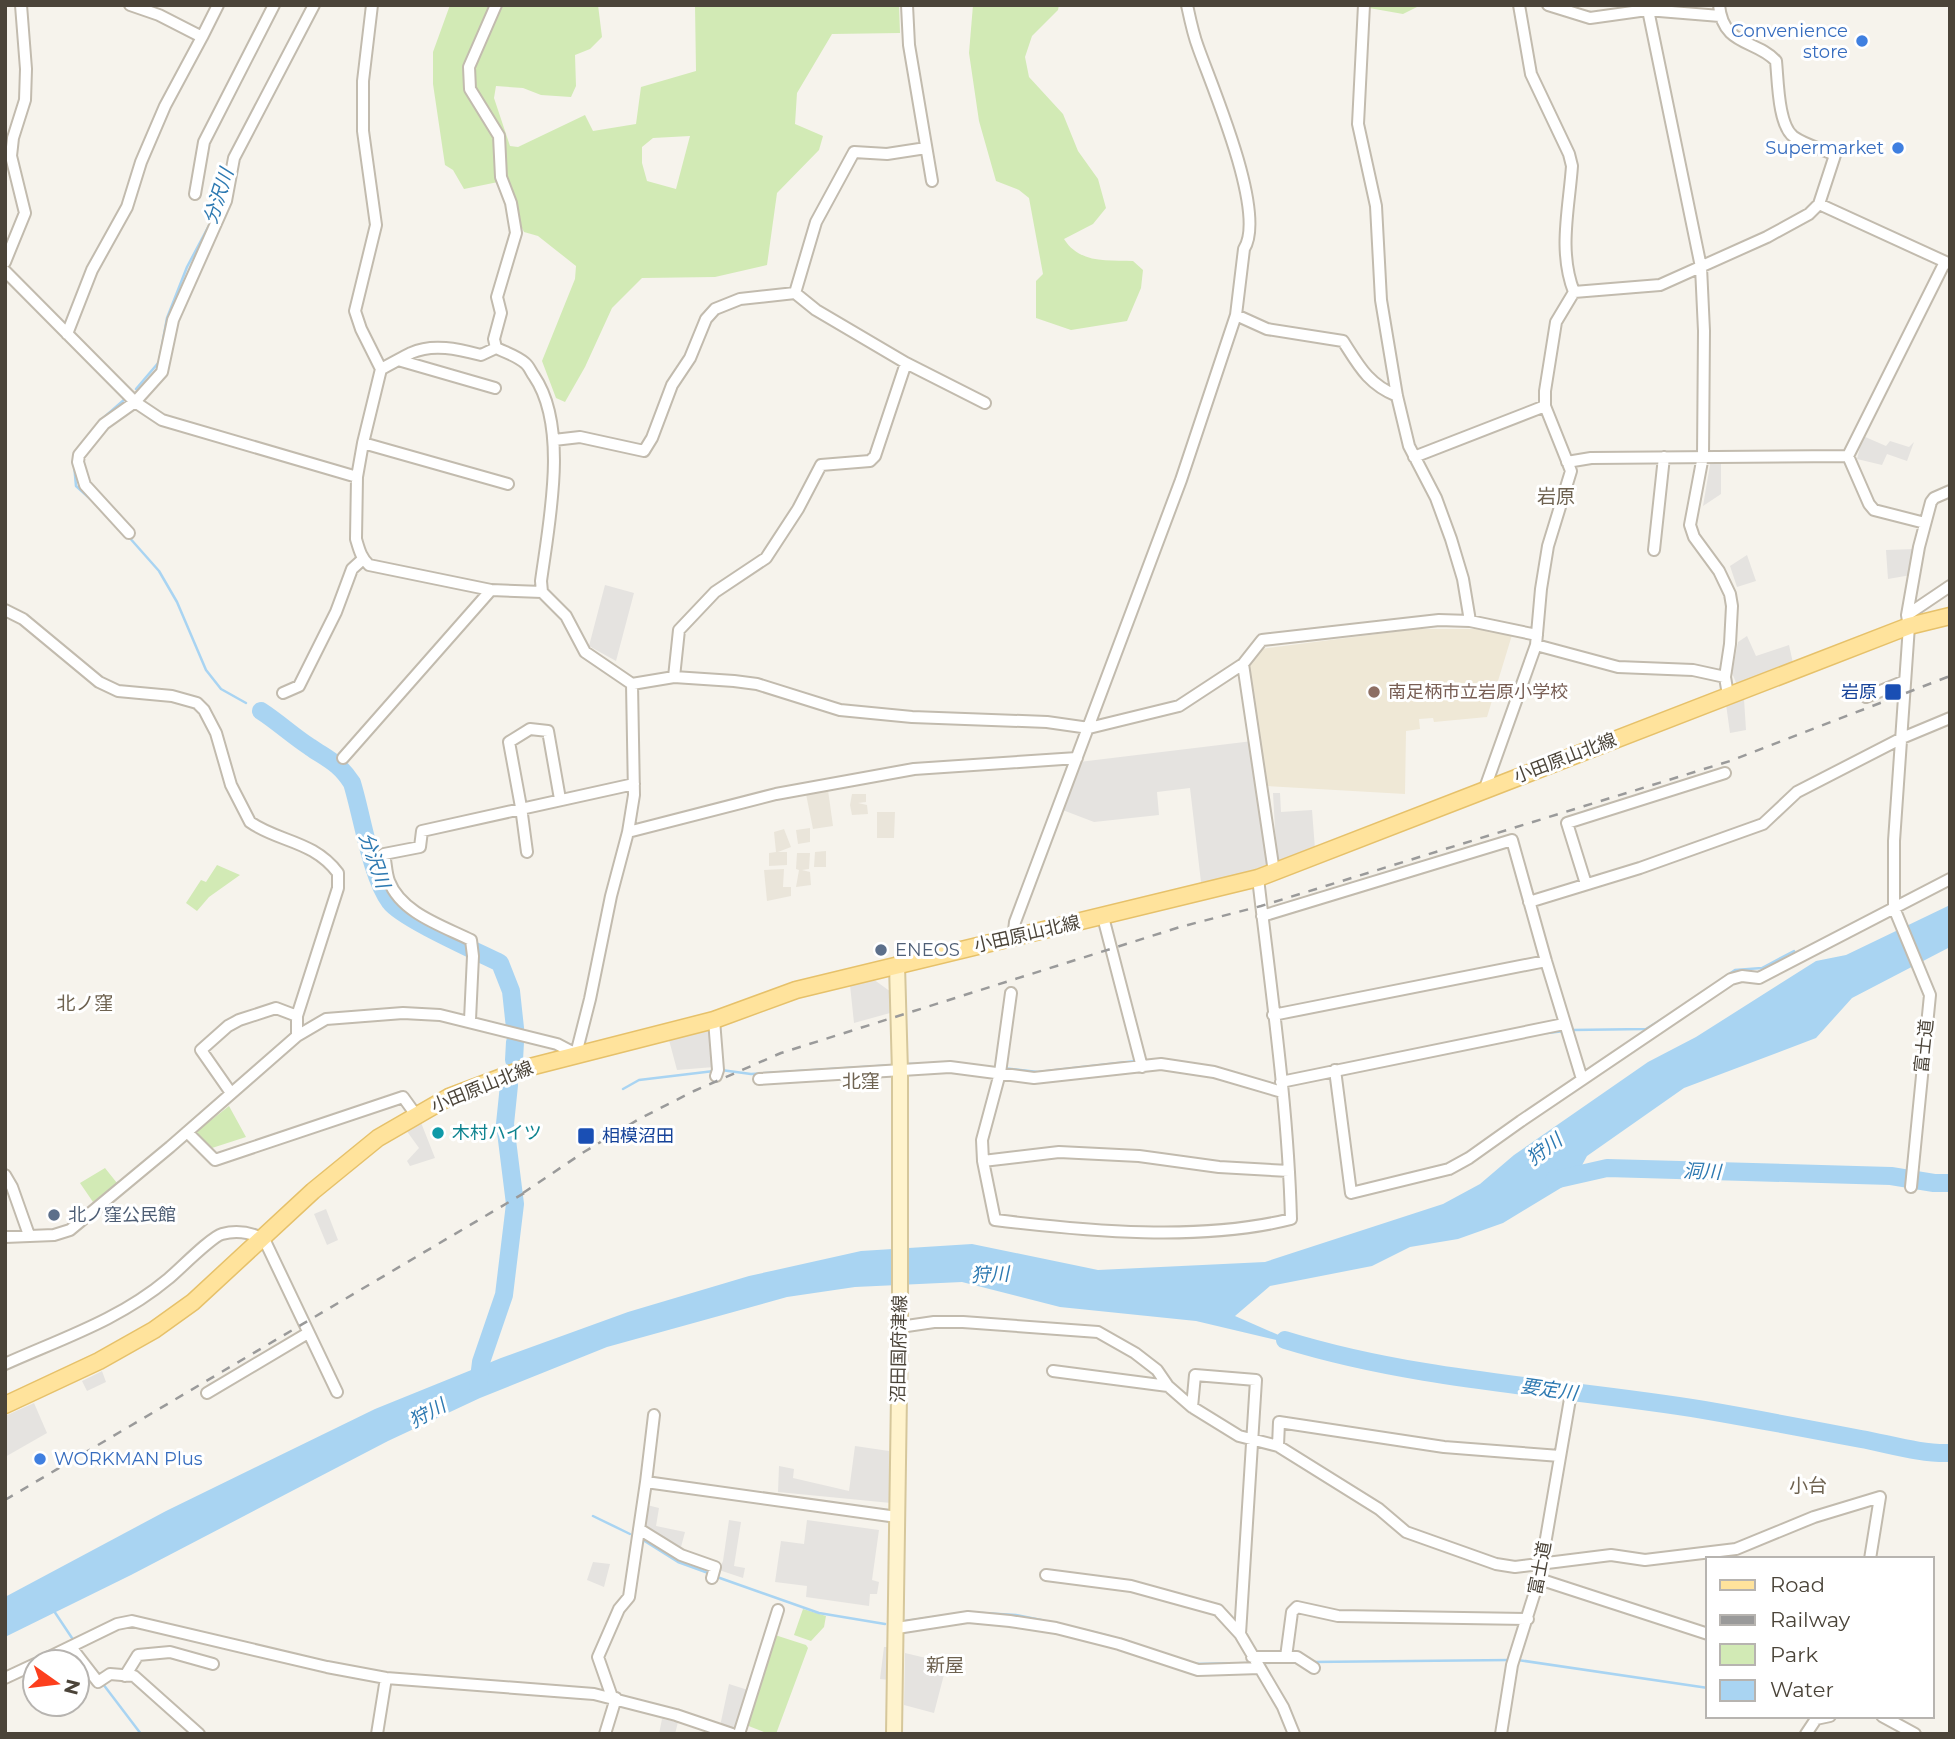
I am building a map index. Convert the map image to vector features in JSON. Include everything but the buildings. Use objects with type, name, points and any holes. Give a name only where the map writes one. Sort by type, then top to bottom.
[{"type":"main road","name":"小田原山北線","points":[[5,1405],[99,1362],[154,1330],[193,1302],[313,1191],[378,1138],[449,1097],[526,1068],[715,1020],[796,990],[1258,878],[1728,695],[1908,620],[1950,615]]},
{"type":"main road","name":"沼田国府津線","points":[[894,1734],[900,1327],[900,1072],[897,964]]},
{"type":"street","points":[[5,262],[24,214],[11,156],[13,138],[25,100],[26,69],[21,5]]},
{"type":"street","points":[[130,5],[161,10],[202,37]]},
{"type":"street","points":[[67,334],[92,270],[127,208],[141,162],[165,106],[218,5]]},
{"type":"street","points":[[195,194],[204,142],[274,5]]},
{"type":"street","points":[[129,533],[85,485],[78,462],[79,455],[85,444],[104,424],[135,402],[163,372],[173,320],[226,201],[234,159],[314,5]]},
{"type":"street","points":[[372,5],[363,81],[363,131],[376,225],[355,311],[361,329],[382,369],[357,477],[356,538],[363,559],[369,565],[491,590],[542,592]]},
{"type":"street","points":[[496,5],[469,67],[468,78],[470,89],[499,136],[501,177],[516,233],[497,297],[501,313],[494,339],[496,348]]},
{"type":"street","points":[[907,5],[909,45],[932,181]]},
{"type":"street","points":[[1013,939],[1015,922],[1181,480],[1236,315],[1244,249],[1248,242],[1247,205],[1239,159],[1196,44],[1187,5]]},
{"type":"street","points":[[1364,5],[1358,124],[1376,206],[1381,300],[1397,396],[1409,446],[1436,498],[1451,539],[1463,579],[1470,621]]},
{"type":"street","points":[[1520,5],[1531,74],[1572,166],[1564,246],[1567,274],[1574,292]]},
{"type":"street","points":[[1548,5],[1590,18],[1647,8],[1719,11],[1737,40],[1776,61],[1786,130],[1795,138],[1835,155],[1819,204],[1809,214],[1767,237],[1660,285],[1574,292]]},
{"type":"street","points":[[1647,8],[1701,267],[1704,331],[1703,456],[1690,524],[1694,537],[1718,570],[1730,594],[1731,632],[1725,677],[1728,695]]},
{"type":"street","points":[[795,293],[816,222],[854,152],[887,155],[926,148]]},
{"type":"street","points":[[1819,204],[1947,263],[1848,456]]},
{"type":"street","points":[[5,272],[135,402],[162,420],[357,477]]},
{"type":"street","points":[[1485,788],[1537,640],[1548,546],[1570,471],[1545,406],[1556,322],[1574,292]]},
{"type":"street","points":[[554,440],[580,437],[644,450],[652,438],[672,385],[690,358],[706,318],[715,309],[740,299],[795,293],[816,310],[906,363],[985,403]]},
{"type":"street","points":[[1236,315],[1267,329],[1343,341],[1365,375],[1381,390],[1397,396]]},
{"type":"street","points":[[382,369],[428,347],[457,348],[481,355],[496,348]]},
{"type":"street","points":[[496,348],[526,363],[547,401],[554,440],[542,592],[566,616],[585,652],[632,684],[674,677],[757,684],[840,710],[912,717],[1047,722],[1089,728],[1179,706],[1243,664],[1262,640],[1439,620],[1470,621],[1618,667],[1693,670],[1725,677]]},
{"type":"street","points":[[398,360],[495,388]]},
{"type":"street","points":[[674,677],[679,630],[715,592],[766,558],[799,509],[821,465],[870,461],[875,456],[906,363]]},
{"type":"street","points":[[1414,457],[1545,406]]},
{"type":"street","points":[[363,443],[508,484]]},
{"type":"street","points":[[1567,462],[1591,458],[1848,456]]},
{"type":"street","points":[[1848,456],[1874,510],[1925,523]]},
{"type":"street","points":[[1654,550],[1664,457]]},
{"type":"street","name":"富士道","points":[[1911,1187],[1930,995],[1894,909],[1894,841],[1908,620],[1925,523],[1934,498],[1950,491]]},
{"type":"street","points":[[284,693],[299,685],[336,612],[352,569],[363,559]]},
{"type":"street","points":[[1908,620],[1950,586]]},
{"type":"street","points":[[343,758],[491,590]]},
{"type":"street","points":[[5,610],[23,619],[99,682],[118,691],[172,696],[197,703],[204,710],[216,733],[231,785],[250,822],[295,841],[317,854],[338,873],[338,888],[298,1016],[297,1036]]},
{"type":"street","points":[[1243,664],[1274,872]]},
{"type":"street","points":[[1866,697],[1905,681]]},
{"type":"street","points":[[5,1237],[54,1235],[70,1230],[297,1036],[326,1019],[403,1013],[440,1015],[470,1020],[557,1044],[576,1054],[628,832],[634,784],[632,684]]},
{"type":"street","points":[[1530,902],[1640,868],[1763,824],[1797,792],[1902,738],[1950,718]]},
{"type":"street","points":[[527,852],[522,807],[509,742],[530,729],[548,731],[560,799]]},
{"type":"street","points":[[628,832],[776,794],[914,769],[1077,758]]},
{"type":"street","points":[[1586,884],[1567,823],[1725,773]]},
{"type":"street","points":[[470,1020],[473,956],[471,940],[429,920],[403,903],[389,880],[384,854],[420,847],[422,831],[634,784]]},
{"type":"street","points":[[1262,916],[1512,840],[1582,1079]]},
{"type":"street","points":[[1011,993],[1000,1073],[982,1140],[983,1161],[995,1220],[1113,1231],[1186,1231],[1264,1226],[1291,1219],[1281,1087],[1258,878]]},
{"type":"street","points":[[1335,1070],[1351,1193],[1449,1168],[1469,1158],[1731,979],[1742,976],[1759,978],[1950,879]]},
{"type":"street","points":[[1103,917],[1142,1067]]},
{"type":"street","points":[[1273,1015],[1546,961]]},
{"type":"street","points":[[231,1093],[201,1050],[228,1026],[239,1020],[276,1008],[298,1016]]},
{"type":"street","points":[[715,1020],[718,1070],[716,1076]]},
{"type":"street","points":[[759,1079],[950,1067],[1034,1078],[1161,1064],[1186,1066],[1281,1087],[1335,1070],[1564,1024]]},
{"type":"street","points":[[187,1132],[215,1160],[403,1097],[416,1115]]},
{"type":"street","points":[[983,1161],[1059,1152],[1139,1156],[1219,1167],[1289,1171]]},
{"type":"street","points":[[5,1175],[29,1235]]},
{"type":"street","points":[[5,1364],[95,1327],[133,1306],[219,1234],[242,1232],[264,1239],[337,1392]]},
{"type":"street","points":[[900,1327],[934,1322],[963,1322],[1098,1332],[1135,1353],[1157,1370],[1168,1386],[1192,1407],[1239,1436],[1278,1446],[1379,1509],[1406,1532],[1496,1564],[1515,1567],[1611,1555],[1644,1560],[1736,1549],[1814,1517],[1880,1497],[1870,1557]]},
{"type":"street","points":[[207,1393],[308,1333]]},
{"type":"street","points":[[1053,1371],[1168,1386]]},
{"type":"street","points":[[1192,1407],[1195,1375],[1256,1380],[1240,1634]]},
{"type":"street","name":"富士道","points":[[1501,1734],[1512,1665],[1539,1579],[1570,1399]]},
{"type":"street","points":[[605,1734],[614,1698],[598,1657],[619,1609],[629,1597],[654,1415]]},
{"type":"street","points":[[1278,1446],[1279,1422],[1444,1447],[1560,1456]]},
{"type":"street","points":[[646,1482],[897,1517]]},
{"type":"street","points":[[639,1529],[681,1555],[715,1567],[713,1574]]},
{"type":"street","points":[[1046,1575],[1131,1586],[1217,1610],[1240,1634],[1283,1707],[1294,1734]]},
{"type":"street","points":[[1539,1579],[1706,1633]]},
{"type":"street","points":[[1286,1657],[1292,1612],[1297,1607],[1338,1616],[1528,1619]]},
{"type":"street","points":[[739,1734],[778,1610]]},
{"type":"street","points":[[897,1628],[968,1617],[1010,1620],[1119,1644],[1198,1670],[1260,1668]]},
{"type":"street","points":[[200,1734],[134,1676],[110,1674],[97,1682],[71,1647],[117,1623],[132,1620],[327,1667],[386,1678],[594,1694],[676,1715],[732,1734]]},
{"type":"street","points":[[125,1676],[138,1655],[170,1652],[213,1664]]},
{"type":"street","points":[[1252,1657],[1297,1657],[1314,1668]]},
{"type":"street","points":[[5,1678],[21,1670]]},
{"type":"street","points":[[377,1734],[386,1678]]},
{"type":"street","points":[[1806,1734],[1816,1718]]},
{"type":"street","points":[[1886,1718],[1915,1734]]},
{"type":"shaded area","points":[[1863,436],[1886,446],[1890,441],[1909,447],[1914,442],[1907,461],[1887,454],[1882,465],[1857,459]]},
{"type":"shaded area","points":[[1711,459],[1721,459],[1721,494],[1703,506]]},
{"type":"shaded area","points":[[1915,549],[1911,575],[1888,579],[1886,550]]},
{"type":"shaded area","points":[[1747,555],[1756,581],[1737,587],[1730,566]]},
{"type":"shaded area","points":[[605,585],[634,593],[616,661],[589,646]]},
{"type":"shaded area","name":"南足柄市立岩原小学校","points":[[1416,629],[1481,629],[1512,635],[1487,717],[1434,722],[1433,718],[1419,719],[1420,729],[1406,731],[1405,794],[1267,786],[1249,667],[1261,649]]},
{"type":"shaded area","points":[[1747,636],[1756,656],[1789,645],[1793,663],[1737,685],[1732,673],[1738,642]]},
{"type":"shaded area","points":[[1744,699],[1746,730],[1730,733],[1726,704]]},
{"type":"shaded area","points":[[1261,740],[1276,874],[1201,882],[1190,788],[1157,792],[1159,815],[1094,822],[1060,809],[1079,762]]},
{"type":"shaded area","points":[[828,790],[833,826],[813,829],[806,794]]},
{"type":"shaded area","points":[[1273,793],[1280,793],[1281,812],[1312,810],[1315,849],[1277,865]]},
{"type":"shaded area","points":[[852,794],[866,794],[866,802],[858,803],[867,805],[868,814],[852,815]]},
{"type":"shaded area","points":[[877,812],[895,812],[894,838],[877,838]]},
{"type":"shaded area","points":[[810,828],[810,842],[798,844],[796,830]]},
{"type":"shaded area","points":[[784,829],[791,847],[778,852],[787,852],[787,865],[769,866],[769,853],[776,852],[774,832]]},
{"type":"shaded area","points":[[826,851],[826,867],[814,867],[815,852]]},
{"type":"shaded area","points":[[797,853],[810,853],[809,869],[802,870],[810,872],[811,885],[796,887],[799,870],[796,869]]},
{"type":"shaded area","points":[[784,869],[783,887],[791,887],[791,896],[767,901],[764,870]]},
{"type":"shaded area","points":[[873,979],[891,992],[890,1013],[854,1023],[850,985]]},
{"type":"shaded area","points":[[709,1028],[714,1067],[677,1070],[669,1040]]},
{"type":"shaded area","points":[[420,1120],[435,1158],[410,1166],[407,1161],[419,1148],[406,1130]]},
{"type":"shaded area","points":[[326,1209],[338,1240],[327,1245],[314,1214]]},
{"type":"shaded area","points":[[102,1371],[106,1382],[87,1391],[82,1381]]},
{"type":"shaded area","points":[[34,1403],[47,1433],[5,1457],[5,1416]]},
{"type":"shaded area","points":[[855,1446],[889,1451],[891,1503],[778,1492],[779,1466],[794,1469],[793,1478],[849,1491]]},
{"type":"shaded area","points":[[647,1505],[659,1508],[656,1526],[685,1532],[681,1547],[643,1526]]},
{"type":"shaded area","points":[[729,1520],[741,1522],[734,1566],[745,1568],[743,1578],[719,1570],[723,1561]]},
{"type":"shaded area","points":[[807,1520],[879,1530],[872,1580],[879,1582],[877,1594],[870,1594],[869,1606],[806,1597],[807,1586],[775,1582],[781,1541],[804,1544]]},
{"type":"shaded area","points":[[593,1562],[610,1564],[604,1587],[587,1580]]},
{"type":"shaded area","points":[[884,1647],[889,1647],[890,1680],[880,1679]]},
{"type":"shaded area","points":[[905,1653],[947,1663],[934,1713],[904,1705]]},
{"type":"shaded area","points":[[729,1684],[748,1690],[736,1731],[720,1726]]},
{"type":"shaded area","points":[[662,1719],[678,1722],[675,1734],[659,1734]]},
{"type":"green space","points":[[450,5],[598,5],[602,37],[590,49],[575,55],[576,86],[571,97],[541,95],[523,88],[496,86],[494,98],[510,146],[518,147],[585,115],[593,131],[636,124],[641,87],[696,71],[695,5],[899,5],[900,33],[832,34],[797,93],[795,124],[823,136],[819,150],[777,193],[767,265],[715,277],[642,278],[612,308],[585,367],[565,402],[556,398],[542,361],[575,279],[576,266],[538,236],[524,232],[498,182],[464,189],[453,170],[445,165],[433,84],[433,52]],"holes":[[[690,136],[676,189],[647,181],[642,163],[642,147],[653,138]]]},
{"type":"green space","points":[[973,5],[1059,5],[1058,10],[1032,36],[1025,57],[1029,77],[1063,114],[1078,151],[1098,179],[1106,208],[1093,224],[1064,239],[1070,247],[1086,257],[1133,261],[1143,270],[1141,288],[1127,321],[1071,330],[1036,318],[1036,281],[1043,274],[1029,198],[1019,190],[996,181],[979,121],[969,53]]},
{"type":"green space","points":[[1352,5],[1421,5],[1403,14]]},
{"type":"green space","points":[[217,865],[240,875],[209,897],[197,911],[186,903],[201,880],[206,882]]},
{"type":"green space","points":[[229,1106],[246,1137],[212,1148],[196,1132]]},
{"type":"green space","points":[[105,1168],[117,1183],[93,1202],[80,1183]]},
{"type":"green space","points":[[803,1609],[826,1616],[824,1627],[811,1641],[794,1635]]},
{"type":"green space","points":[[775,1635],[808,1648],[776,1734],[769,1734],[746,1725]]},
{"type":"water","name":"狩川","points":[[1950,905],[1950,947],[1852,998],[1816,1038],[1684,1088],[1587,1156],[1574,1180],[1503,1223],[1458,1239],[1410,1247],[1372,1266],[1270,1286],[1235,1316],[1306,1347],[1196,1321],[1060,1307],[962,1282],[855,1287],[787,1297],[607,1347],[480,1398],[388,1441],[131,1575],[5,1637],[5,1597],[166,1511],[375,1409],[501,1358],[628,1312],[749,1276],[861,1251],[972,1244],[1098,1270],[1265,1262],[1443,1204],[1480,1184],[1514,1155],[1648,1062],[1696,1037],[1816,961],[1846,955]]},
{"type":"waterway","name":"分沢川","points":[[218,205],[227,168]]},
{"type":"waterway","name":"分沢川","points":[[136,389],[159,362],[167,318],[187,267],[213,218]]},
{"type":"waterway","name":"分沢川","points":[[101,420],[125,399]]},
{"type":"waterway","name":"分沢川","points":[[83,442],[97,425]]},
{"type":"waterway","name":"分沢川","points":[[74,464],[76,486],[96,504]]},
{"type":"waterway","name":"分沢川","points":[[128,536],[159,571],[177,602],[206,670],[221,689],[246,703]]},
{"type":"waterway","name":"分沢川","points":[[261,711],[333,762],[352,783],[372,862],[390,902],[409,917],[500,963],[511,991],[515,1028]]},
{"type":"waterway","points":[[1709,988],[1735,970],[1762,968],[1794,951]]},
{"type":"waterway","points":[[1571,1030],[1646,1029],[1672,1013]]},
{"type":"waterway","points":[[1547,1033],[1565,1031]]},
{"type":"waterway","name":"分沢川","points":[[514,1060],[515,1042]]},
{"type":"waterway","points":[[1167,1060],[1181,1062]]},
{"type":"waterway","points":[[1003,1068],[1038,1072],[1136,1061]]},
{"type":"waterway","points":[[905,1064],[920,1064]]},
{"type":"waterway","points":[[721,1070],[751,1074],[895,1065]]},
{"type":"waterway","points":[[623,1089],[639,1080],[714,1071]]},
{"type":"waterway","name":"分沢川","points":[[478,1386],[481,1362],[504,1295],[515,1204],[505,1124],[509,1085]]},
{"type":"waterway","name":"洞川","points":[[1554,1180],[1607,1168],[1891,1176],[1950,1183]]},
{"type":"waterway","name":"要定川","points":[[1285,1340],[1336,1354],[1440,1375],[1704,1410],[1916,1450],[1950,1453]]},
{"type":"waterway","points":[[593,1516],[630,1534]]},
{"type":"waterway","points":[[643,1540],[678,1562],[711,1574]]},
{"type":"waterway","points":[[717,1577],[819,1613],[885,1624]]},
{"type":"waterway","points":[[54,1611],[74,1641]]},
{"type":"waterway","points":[[906,1621],[961,1613]]},
{"type":"waterway","points":[[982,1613],[1041,1620]]},
{"type":"waterway","points":[[1085,1630],[1109,1636]]},
{"type":"waterway","points":[[1311,1662],[1511,1660]]},
{"type":"waterway","points":[[1518,1660],[1706,1688]]},
{"type":"waterway","points":[[1262,1663],[1298,1662]]},
{"type":"waterway","points":[[1192,1664],[1252,1663]]},
{"type":"waterway","points":[[103,1684],[141,1734]]},
{"type":"railway","points":[[523,1193],[639,1119],[694,1091],[781,1053],[1180,927],[1261,906],[1730,761],[1950,676]]},
{"type":"railway","points":[[5,1500],[531,1189]]},
{"type":"place","name":"Convenience store","points":[[1862,41]]},
{"type":"place","name":"Supermarket","points":[[1898,148]]},
{"type":"place","name":"南足柄市立岩原小学校","points":[[1374,692]]},
{"type":"place","name":"岩原","points":[[1893,692]]},
{"type":"place","name":"ENEOS","points":[[881,950]]},
{"type":"place","name":"木村ハイツ","points":[[438,1133]]},
{"type":"place","name":"相模沼田","points":[[586,1136]]},
{"type":"place","name":"北ノ窪公民館","points":[[54,1215]]},
{"type":"place","name":"WORKMAN Plus","points":[[40,1459]]},
{"type":"district","name":"岩原","points":[[1556,496]]},
{"type":"district","name":"北ノ窪","points":[[85,1003]]},
{"type":"district","name":"北窪","points":[[861,1081]]},
{"type":"district","name":"小台","points":[[1808,1485]]},
{"type":"district","name":"新屋","points":[[945,1665]]}]
